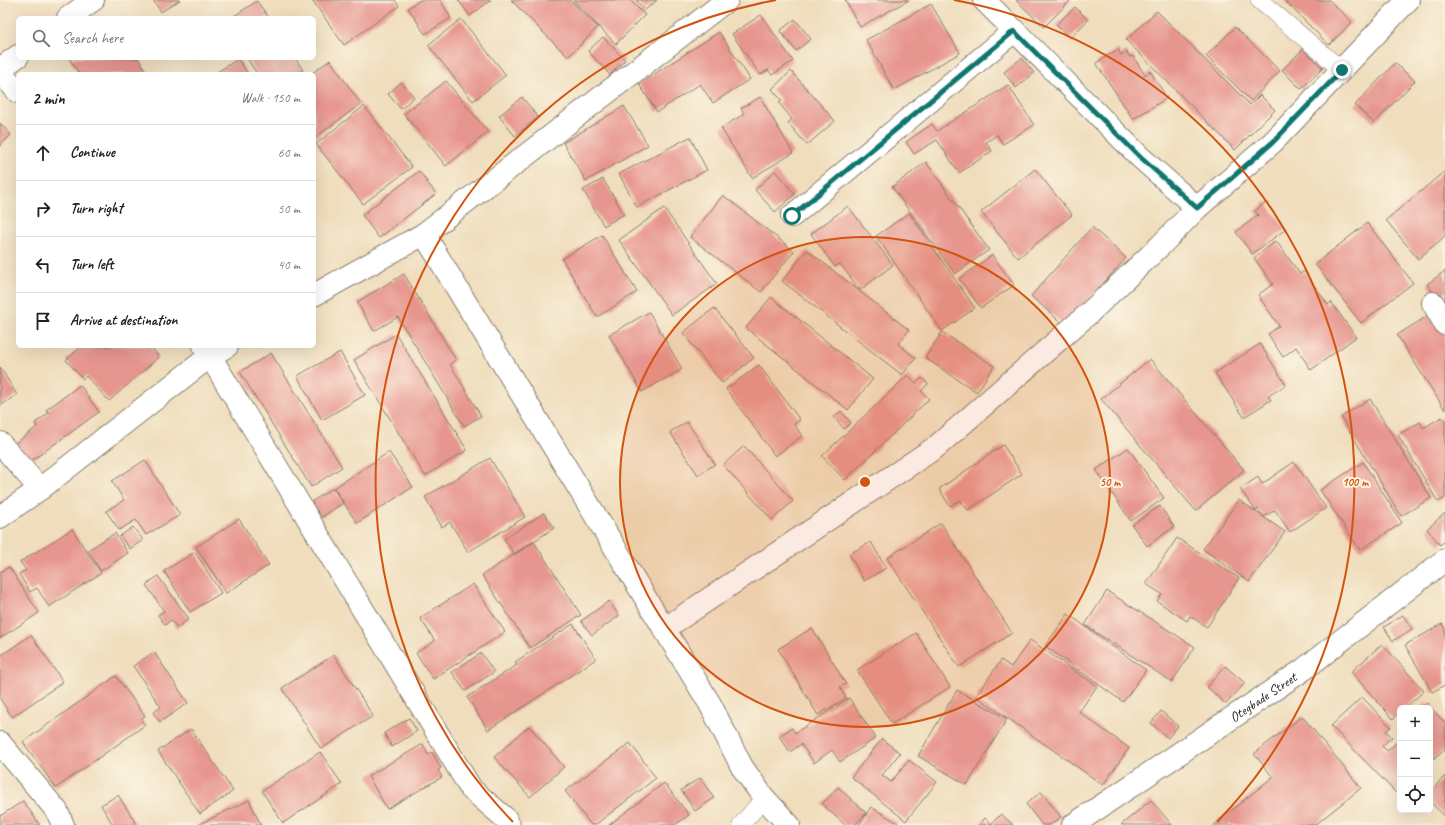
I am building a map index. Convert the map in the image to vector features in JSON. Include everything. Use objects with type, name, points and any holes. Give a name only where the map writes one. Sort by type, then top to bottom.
[{"type":"street","points":[[71,16],[93,0]]},
{"type":"street","points":[[316,294],[424,234],[727,0]]},
{"type":"street","points":[[984,0],[1140,157],[1197,208]]},
{"type":"street","points":[[664,629],[936,446],[1087,315],[1160,246],[1197,208],[1273,142],[1408,0]]},
{"type":"street","points":[[792,216],[1014,31]]},
{"type":"street","points":[[16,58],[0,70],[16,90]]},
{"type":"street","points":[[424,234],[710,704],[742,766],[764,798],[789,825]]},
{"type":"street","points":[[1433,303],[1445,324]]},
{"type":"street","points":[[0,517],[40,489],[214,349],[471,789],[506,819],[509,825]]},
{"type":"street","points":[[0,443],[40,489]]},
{"type":"street","name":"Otegbade Street","points":[[1074,825],[1303,670],[1445,560]]},
{"type":"street","points":[[0,743],[57,811],[63,825]]},
{"type":"lane","points":[[1259,0],[1342,70]]},
{"type":"lane","points":[[741,825],[764,798]]},
{"type":"building","points":[[153,0],[180,0],[161,12]]},
{"type":"building","points":[[312,0],[395,0],[399,6],[344,45]]},
{"type":"building","points":[[420,0],[440,0],[451,18],[425,34],[408,8]]},
{"type":"building","points":[[458,0],[491,0],[470,16]]},
{"type":"building","points":[[511,0],[570,0],[598,27],[568,57]]},
{"type":"building","points":[[573,0],[630,0],[645,15],[616,44]]},
{"type":"building","points":[[636,0],[657,0],[645,10]]},
{"type":"building","points":[[845,0],[909,0],[860,27]]},
{"type":"building","points":[[1016,0],[1071,0],[1044,27]]},
{"type":"building","points":[[1284,0],[1329,0],[1352,22],[1329,45]]},
{"type":"building","points":[[257,1],[268,16],[234,16]]},
{"type":"building","points":[[931,4],[960,53],[894,90],[866,40]]},
{"type":"building","points":[[1075,7],[1088,20],[1070,38],[1056,25]]},
{"type":"building","points":[[1157,11],[1250,105],[1260,95],[1275,110],[1235,150],[1126,40]]},
{"type":"building","points":[[761,15],[793,61],[772,75],[768,70],[760,75],[732,34]]},
{"type":"building","points":[[461,19],[506,75],[473,101],[428,45]]},
{"type":"building","points":[[795,19],[811,39],[796,51],[780,31]]},
{"type":"building","points":[[1235,27],[1280,71],[1251,101],[1206,56]]},
{"type":"building","points":[[719,32],[750,79],[713,103],[700,84],[657,112],[639,84]]},
{"type":"building","points":[[603,37],[625,60],[610,75],[588,51]]},
{"type":"building","points":[[1118,49],[1121,55],[1126,51],[1130,57],[1133,56],[1145,75],[1150,71],[1167,98],[1133,119],[1096,63]]},
{"type":"building","points":[[1303,49],[1323,68],[1301,89],[1282,70]]},
{"type":"building","points":[[1022,58],[1034,73],[1016,88],[1004,72]]},
{"type":"building","points":[[70,60],[139,60],[147,72],[78,72]]},
{"type":"building","points":[[239,60],[247,72],[217,72]]},
{"type":"building","points":[[248,60],[296,60],[303,70],[300,72],[256,72]]},
{"type":"building","points":[[330,60],[361,104],[316,137],[316,72],[314,72]]},
{"type":"building","points":[[1395,63],[1415,81],[1374,123],[1355,105]]},
{"type":"building","points":[[791,71],[835,121],[807,145],[788,123],[792,119],[779,103],[782,101],[772,89]]},
{"type":"building","points":[[446,81],[488,132],[446,166],[404,114]]},
{"type":"building","points":[[401,82],[414,97],[401,109],[388,94]]},
{"type":"building","points":[[1008,85],[1034,125],[1003,144],[997,135],[986,142],[992,151],[959,173],[937,140],[914,154],[906,142],[932,124],[937,131]]},
{"type":"building","points":[[522,97],[538,117],[515,136],[499,116]]},
{"type":"building","points":[[760,97],[793,153],[752,178],[721,128],[744,114],[741,108]]},
{"type":"building","points":[[364,106],[412,167],[363,204],[316,144]]},
{"type":"building","points":[[624,106],[648,145],[586,181],[563,143]]},
{"type":"building","points":[[0,123],[11,135],[0,146]]},
{"type":"building","points":[[690,137],[707,170],[637,207],[619,174]]},
{"type":"building","points":[[926,162],[989,250],[955,274],[892,187]]},
{"type":"building","points":[[1035,169],[1072,215],[1018,258],[981,212]]},
{"type":"building","points":[[419,171],[436,194],[379,238],[362,215]]},
{"type":"building","points":[[775,171],[795,194],[775,212],[755,190]]},
{"type":"building","points":[[1445,171],[1445,236],[1418,259],[1386,220]]},
{"type":"building","points":[[603,179],[624,214],[604,226],[583,190]]},
{"type":"building","points":[[723,195],[794,251],[761,292],[690,237]]},
{"type":"building","points":[[1266,202],[1286,229],[1252,254],[1236,232],[1258,215],[1255,211]]},
{"type":"building","points":[[848,206],[893,265],[860,290],[840,264],[835,267],[811,234]]},
{"type":"building","points":[[664,208],[717,284],[672,315],[619,240]]},
{"type":"building","points":[[909,213],[975,308],[942,331],[876,236]]},
{"type":"building","points":[[1367,223],[1413,283],[1361,323],[1315,264]]},
{"type":"building","points":[[1092,227],[1126,258],[1065,326],[1031,296]]},
{"type":"building","points":[[602,235],[637,292],[597,317],[562,259]]},
{"type":"building","points":[[1276,241],[1300,274],[1304,271],[1328,305],[1331,302],[1356,337],[1311,370],[1296,347],[1283,357],[1268,334],[1279,326],[1258,295],[1273,284],[1254,258]]},
{"type":"building","points":[[807,250],[909,330],[898,344],[916,358],[902,375],[782,281]]},
{"type":"building","points":[[992,255],[1014,285],[981,308],[959,279]]},
{"type":"building","points":[[1445,271],[1445,310],[1427,284]]},
{"type":"building","points":[[404,274],[456,360],[450,364],[481,416],[464,426],[398,317],[374,331],[357,302]]},
{"type":"building","points":[[771,297],[873,379],[848,410],[746,328]]},
{"type":"building","points":[[714,308],[754,358],[722,383],[683,333]]},
{"type":"building","points":[[649,312],[682,369],[642,392],[609,335]]},
{"type":"building","points":[[1431,314],[1445,336],[1445,410],[1397,335]]},
{"type":"building","points":[[942,332],[994,366],[977,392],[925,358]]},
{"type":"building","points":[[396,334],[467,450],[425,476],[354,360]]},
{"type":"building","points":[[1260,344],[1286,385],[1268,396],[1271,400],[1244,417],[1215,373]]},
{"type":"building","points":[[80,348],[152,348],[159,357],[109,401],[86,376],[83,379],[66,360]]},
{"type":"building","points":[[340,352],[365,395],[322,420],[297,376]]},
{"type":"building","points":[[271,353],[342,467],[311,487],[240,372]]},
{"type":"building","points":[[1150,359],[1244,470],[1196,511],[1101,399]]},
{"type":"building","points":[[759,365],[800,420],[794,424],[802,436],[775,456],[726,389]]},
{"type":"building","points":[[0,367],[17,395],[0,406]]},
{"type":"building","points":[[908,375],[916,383],[922,378],[928,384],[921,391],[929,399],[845,480],[822,456]]},
{"type":"building","points":[[80,385],[99,412],[27,464],[13,445],[37,427],[35,423],[49,413],[46,410]]},
{"type":"building","points":[[1370,399],[1431,498],[1401,516],[1341,417]]},
{"type":"building","points":[[841,411],[851,423],[844,429],[834,417]]},
{"type":"building","points":[[1442,417],[1445,421],[1445,498],[1438,502],[1398,435],[1420,422],[1423,428]]},
{"type":"building","points":[[687,422],[715,464],[698,475],[670,432]]},
{"type":"building","points":[[1003,445],[1022,474],[968,510],[960,500],[950,506],[939,489]]},
{"type":"building","points":[[744,446],[793,501],[772,520],[723,465]]},
{"type":"building","points":[[1128,448],[1164,498],[1131,521],[1096,470]]},
{"type":"building","points":[[389,452],[413,487],[357,523],[334,488]]},
{"type":"building","points":[[490,458],[525,517],[468,552],[450,522],[442,527],[425,497]]},
{"type":"building","points":[[145,460],[180,515],[146,535],[136,520],[119,530],[106,511],[124,500],[112,481]]},
{"type":"building","points":[[1294,462],[1326,508],[1290,532],[1275,510],[1264,517],[1258,509],[1256,511],[1240,489],[1258,477],[1262,484]]},
{"type":"building","points":[[1363,462],[1402,523],[1360,550],[1320,490]]},
{"type":"building","points":[[333,488],[343,503],[322,517],[311,502]]},
{"type":"building","points":[[1239,500],[1285,532],[1249,582],[1203,549]]},
{"type":"building","points":[[1160,506],[1174,527],[1147,546],[1132,525]]},
{"type":"building","points":[[544,513],[554,528],[514,554],[504,539]]},
{"type":"building","points":[[1445,513],[1445,541],[1440,545],[1427,529]]},
{"type":"building","points":[[239,519],[269,565],[226,593],[196,547]]},
{"type":"building","points":[[941,523],[1012,633],[959,667],[887,558]]},
{"type":"building","points":[[133,527],[143,540],[130,549],[120,536]]},
{"type":"building","points":[[72,529],[101,573],[49,607],[37,588],[30,592],[19,574],[26,570],[20,562]]},
{"type":"building","points":[[115,533],[128,553],[101,571],[88,550]]},
{"type":"building","points":[[1177,538],[1239,578],[1207,627],[1190,616],[1187,621],[1157,601],[1162,594],[1146,584]]},
{"type":"building","points":[[534,542],[581,615],[530,648],[482,575]]},
{"type":"building","points":[[871,542],[886,568],[864,581],[849,554]]},
{"type":"building","points":[[195,552],[221,593],[190,612],[164,571]]},
{"type":"building","points":[[9,567],[39,613],[0,638],[0,572]]},
{"type":"building","points":[[158,576],[189,619],[177,628],[171,620],[165,625],[158,615],[164,611],[146,585]]},
{"type":"building","points":[[473,584],[505,632],[433,679],[416,653],[435,641],[420,618]]},
{"type":"building","points":[[1107,591],[1195,647],[1172,682],[1085,625]]},
{"type":"building","points":[[609,601],[619,616],[592,635],[581,621]]},
{"type":"building","points":[[1068,614],[1146,670],[1123,702],[1045,646]]},
{"type":"building","points":[[1403,615],[1412,629],[1393,641],[1384,627]]},
{"type":"building","points":[[573,624],[596,659],[488,730],[467,697],[517,665],[515,662]]},
{"type":"building","points":[[1442,624],[1445,629],[1445,685],[1432,692],[1405,645]]},
{"type":"building","points":[[812,628],[846,684],[840,687],[846,698],[818,715],[778,649]]},
{"type":"building","points":[[916,633],[950,687],[892,724],[857,670]]},
{"type":"building","points":[[31,635],[63,682],[12,717],[0,699],[0,656]]},
{"type":"building","points":[[1030,640],[1097,686],[1079,712],[1129,748],[1103,785],[976,696],[1001,660],[1011,667]]},
{"type":"building","points":[[1382,644],[1424,691],[1408,705],[1397,705],[1397,715],[1393,719],[1351,672]]},
{"type":"building","points":[[154,652],[188,703],[160,722],[153,713],[161,707],[133,666]]},
{"type":"building","points":[[481,653],[494,672],[465,691],[452,672]]},
{"type":"building","points":[[334,655],[373,716],[321,749],[282,688]]},
{"type":"building","points":[[1225,666],[1245,683],[1226,704],[1207,687]]},
{"type":"building","points":[[116,676],[145,716],[141,719],[145,725],[56,788],[23,742]]},
{"type":"building","points":[[957,690],[1007,719],[967,785],[918,756]]},
{"type":"building","points":[[1362,697],[1391,727],[1386,731],[1392,737],[1382,746],[1387,751],[1397,743],[1396,793],[1331,726]]},
{"type":"building","points":[[849,698],[876,738],[840,762],[832,750],[814,763],[801,744],[790,752],[779,736],[792,728],[795,733]]},
{"type":"building","points":[[1433,710],[1445,723],[1445,749],[1433,759]]},
{"type":"building","points":[[1161,711],[1178,726],[1168,738],[1151,723]]},
{"type":"building","points":[[1302,716],[1361,788],[1315,825],[1213,825],[1273,777],[1254,754]]},
{"type":"building","points":[[409,718],[417,731],[392,747],[384,733]]},
{"type":"building","points":[[529,726],[564,767],[530,797],[494,757]]},
{"type":"building","points":[[191,729],[233,791],[200,814],[158,751]]},
{"type":"building","points":[[882,739],[900,753],[882,775],[891,782],[909,760],[937,782],[906,821],[851,777]]},
{"type":"building","points":[[630,743],[656,778],[595,825],[591,825],[565,791]]},
{"type":"building","points":[[423,744],[428,755],[432,752],[441,768],[438,770],[442,777],[387,809],[368,776]]},
{"type":"building","points":[[320,752],[342,784],[283,823],[262,791]]},
{"type":"building","points":[[1445,776],[1445,816],[1433,805],[1433,789]]},
{"type":"building","points":[[700,778],[714,798],[695,811],[681,790]]},
{"type":"building","points":[[664,783],[689,815],[675,825],[609,825]]},
{"type":"building","points":[[838,787],[866,813],[855,825],[845,825],[822,804]]},
{"type":"building","points":[[1041,792],[1061,817],[1050,825],[1042,825],[1026,804]]},
{"type":"building","points":[[118,795],[137,825],[113,825],[101,805]]},
{"type":"building","points":[[249,800],[261,825],[198,825],[206,821]]},
{"type":"building","points":[[1151,800],[1172,825],[1121,825]]},
{"type":"building","points":[[23,801],[40,825],[0,825],[0,816]]},
{"type":"building","points":[[871,807],[898,823],[896,825],[859,825]]},
{"type":"building","points":[[1001,814],[1013,825],[979,825],[985,818],[991,824]]},
{"type":"route","points":[[792,216],[1014,31],[1140,157],[1197,208],[1273,142],[1342,70]]}]
